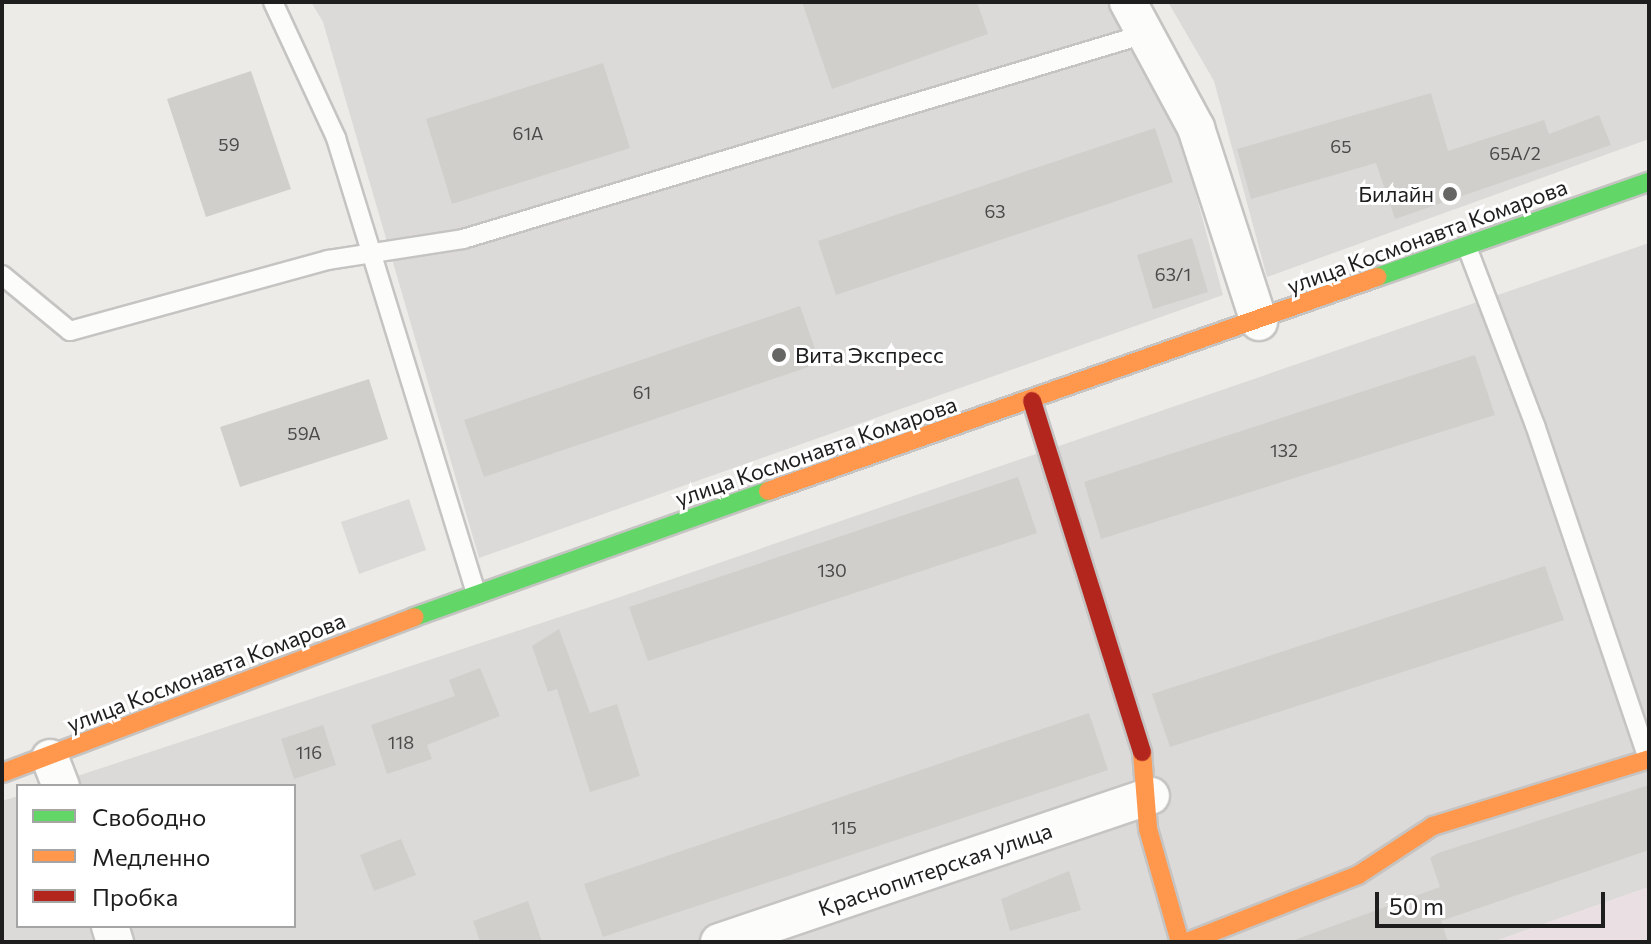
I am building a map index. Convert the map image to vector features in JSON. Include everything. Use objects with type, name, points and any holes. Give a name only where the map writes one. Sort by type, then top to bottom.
[{"type":"main road","name":"улица Космонавта Комарова","points":[[2,773],[56,772],[476,594],[1259,322],[1649,182]]},
{"type":"main road","points":[[1032,401],[1151,796],[1148,829],[1180,942]]},
{"type":"main road","points":[[1187,942],[1358,875],[1433,826],[1648,759]]},
{"type":"street","points":[[1128,2],[1196,128],[1259,322]]},
{"type":"street","name":"Краснопитерская улица","points":[[719,942],[1151,796]]},
{"type":"lane","points":[[273,2],[336,138],[476,594]]},
{"type":"lane","points":[[2,275],[70,331],[371,254],[463,239],[1145,34]]},
{"type":"lane","points":[[1467,247],[1535,425],[1648,759]]},
{"type":"shaded area","points":[[311,2],[1116,2],[1173,109],[1223,295],[479,558],[323,22]]},
{"type":"shaded area","points":[[1168,2],[1649,2],[1649,139],[1267,277],[1214,81]]},
{"type":"shaded area","points":[[1649,243],[1649,887],[1493,942],[2,942],[2,801],[16,797],[16,928],[296,928],[296,784],[53,784],[614,599]]},
{"type":"shaded area","points":[[409,499],[426,550],[359,574],[341,522]]},
{"type":"shaded area","points":[[1649,887],[1649,942],[1493,942]]},
{"type":"building","points":[[802,2],[977,2],[988,34],[832,89]]},
{"type":"building","points":[[603,63],[630,148],[452,204],[426,119]]},
{"type":"building","points":[[251,71],[291,189],[206,217],[167,99]]},
{"type":"building","points":[[1431,93],[1448,151],[1544,120],[1549,134],[1599,115],[1611,145],[1395,219],[1376,163],[1251,199],[1237,149]]},
{"type":"building","points":[[1155,128],[1173,182],[836,295],[818,241]]},
{"type":"building","points":[[1192,238],[1208,292],[1153,309],[1137,255]]},
{"type":"building","points":[[800,306],[820,363],[484,477],[464,420]]},
{"type":"building","points":[[1475,355],[1495,415],[1101,539],[1084,482]]},
{"type":"building","points":[[369,379],[388,439],[240,487],[220,427]]},
{"type":"building","points":[[1018,477],[1037,533],[648,661],[629,607]]},
{"type":"building","points":[[1545,566],[1564,620],[1170,747],[1152,694]]},
{"type":"building","points":[[559,629],[590,713],[617,704],[640,776],[590,792],[557,689],[548,692],[532,646]]},
{"type":"building","points":[[480,668],[500,716],[427,745],[432,759],[387,774],[371,725],[455,696],[449,680]]},
{"type":"building","points":[[1089,713],[1108,770],[603,937],[584,884]]},
{"type":"building","points":[[323,725],[336,765],[294,779],[281,739]]},
{"type":"building","points":[[1649,785],[1649,850],[1441,921],[1448,942],[1289,942],[1440,887],[1430,858],[1438,853]]},
{"type":"building","points":[[401,839],[416,875],[374,891],[360,855]]},
{"type":"building","points":[[1069,871],[1081,910],[1010,931],[1001,899]]},
{"type":"building","points":[[528,901],[542,942],[480,942],[473,921]]},
{"type":"traffic: fast","points":[[1377,277],[1649,182]]},
{"type":"traffic: fast","points":[[414,617],[768,491]]},
{"type":"traffic: slow","points":[[768,491],[1377,277]]},
{"type":"traffic: slow","points":[[2,773],[414,617]]},
{"type":"traffic: slow","points":[[1142,752],[1148,829],[1180,942]]},
{"type":"traffic: slow","points":[[1187,942],[1358,875],[1433,826],[1649,759]]},
{"type":"traffic: jam","points":[[1032,401],[1142,752]]},
{"type":"place","name":"Билайн","points":[[1450,194]]},
{"type":"place","name":"Вита Экспресс","points":[[779,355]]}]
